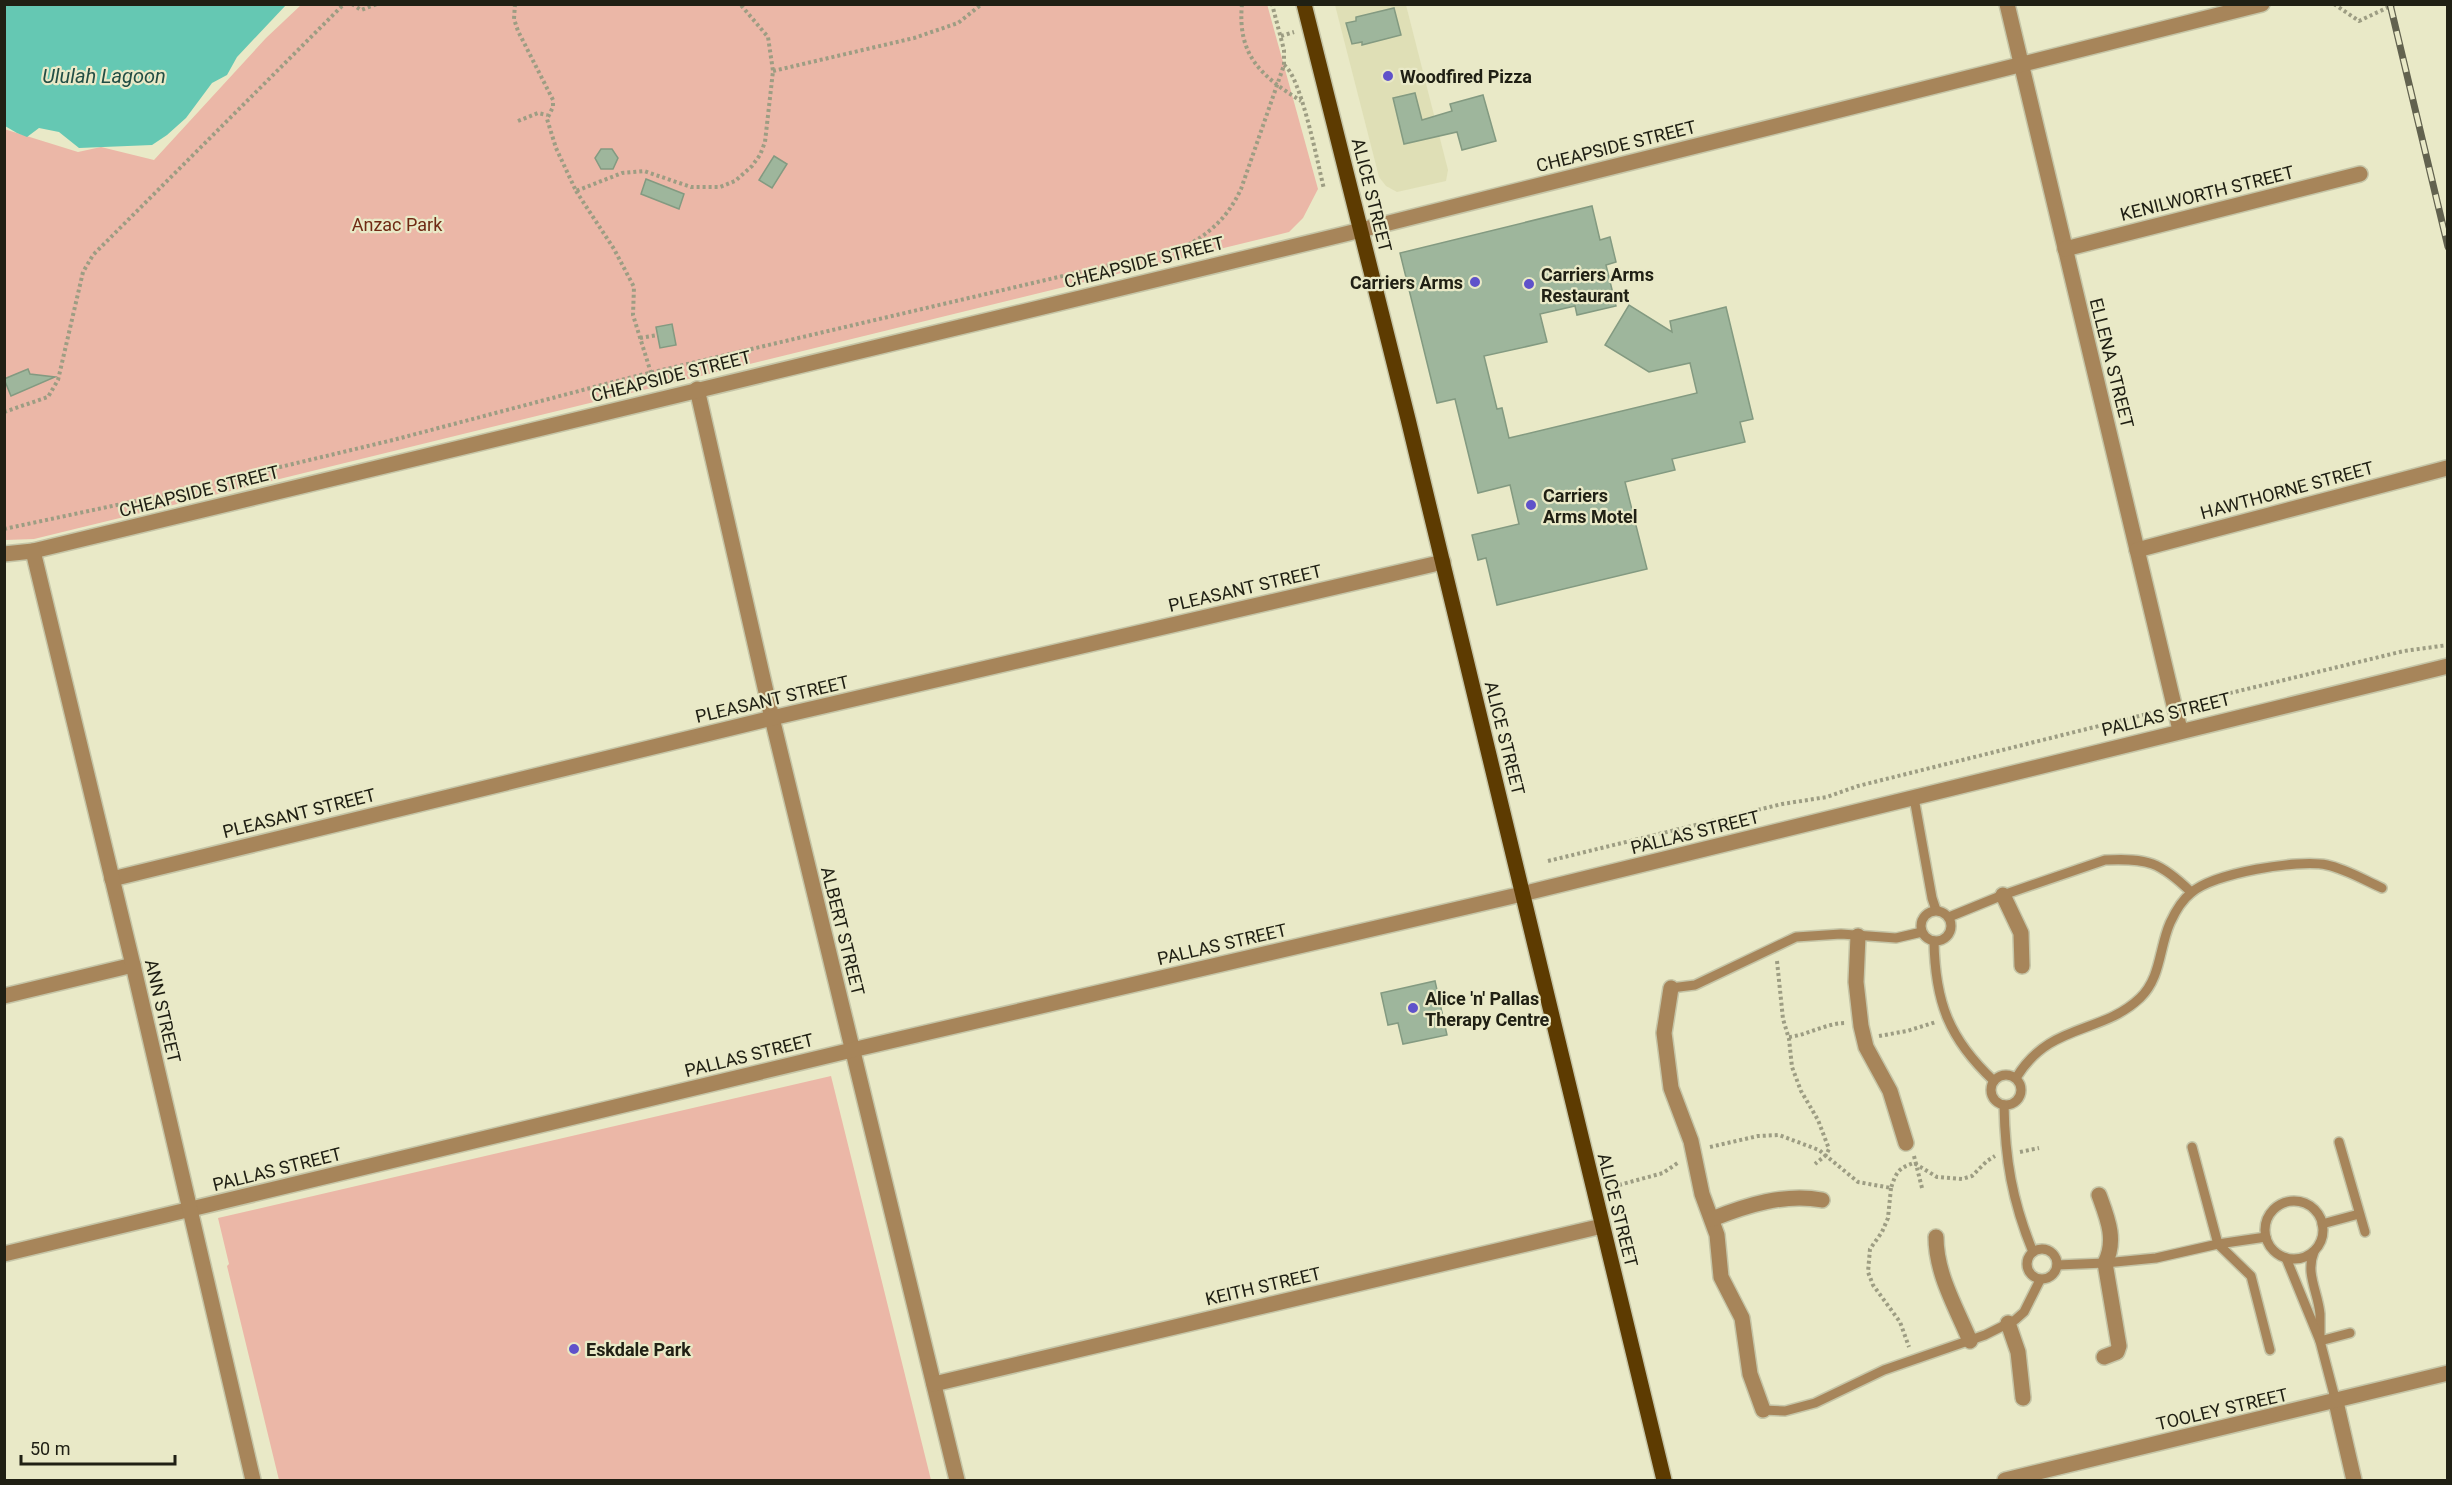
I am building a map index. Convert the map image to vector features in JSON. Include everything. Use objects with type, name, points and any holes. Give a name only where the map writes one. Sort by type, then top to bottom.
[{"type":"main road","name":"ALICE STREET","points":[[1304,4],[1443,562],[1664,1480]]},
{"type":"street","name":"ELLENA STREET","points":[[2007,4],[2180,730]]},
{"type":"street","name":"CHEAPSIDE STREET","points":[[4,554],[33,551],[1361,230],[2262,4]]},
{"type":"street","name":"KENILWORTH STREET","points":[[2065,249],[2360,174]]},
{"type":"street","name":"ALBERT STREET","points":[[697,389],[772,718],[957,1480]]},
{"type":"street","name":"HAWTHORNE STREET","points":[[2137,550],[2447,468]]},
{"type":"street","name":"ANN STREET","points":[[33,551],[253,1480]]},
{"type":"street","name":"PLEASANT STREET","points":[[111,879],[772,718],[1443,562]]},
{"type":"street","name":"PALLAS STREET","points":[[4,1254],[852,1050],[1522,894],[2180,730],[2448,666]]},
{"type":"street","points":[[2002,895],[2021,933],[2022,966]]},
{"type":"street","points":[[1858,936],[1856,982],[1862,1033],[1890,1091],[1906,1143]]},
{"type":"street","points":[[4,996],[133,966]]},
{"type":"street","points":[[1671,988],[1664,1033],[1671,1088],[1694,1153],[1702,1194],[1717,1235],[1721,1277],[1742,1318],[1750,1374],[1763,1410]]},
{"type":"street","points":[[2099,1195],[2110,1232],[2110,1253],[2105,1263],[2118,1346],[2116,1352],[2104,1357]]},
{"type":"street","points":[[1712,1219],[1733,1210],[1765,1202],[1796,1198],[1822,1200]]},
{"type":"street","name":"KEITH STREET","points":[[934,1384],[1602,1226]]},
{"type":"street","points":[[1936,1237],[1936,1257],[1939,1270],[1970,1341]]},
{"type":"street","points":[[2008,1323],[2018,1352],[2023,1398]]},
{"type":"street","name":"TOOLEY STREET","points":[[2005,1480],[2336,1402],[2448,1373]]},
{"type":"street","points":[[2336,1402],[2354,1480]]},
{"type":"lane","points":[[1914,798],[1936,910]]},
{"type":"lane","points":[[1949,918],[2002,895],[2105,860],[2122,859],[2157,865],[2170,872],[2191,892]]},
{"type":"lane","points":[[2016,1078],[2025,1063],[2055,1039],[2125,1008],[2150,987],[2169,924],[2191,892],[2205,884],[2281,865],[2309,863],[2328,865],[2382,888]]},
{"type":"lane","points":[[1936,910],[1946,914],[1949,918],[1950,932],[1944,939],[1934,941],[1922,932],[1921,927],[1923,917],[1936,910]]},
{"type":"lane","points":[[1671,988],[1695,985],[1796,937],[1819,934],[1896,938],[1922,932]]},
{"type":"lane","points":[[1934,941],[1934,966],[1938,990],[1956,1038],[1972,1061],[1994,1081]]},
{"type":"lane","points":[[2002,1076],[2016,1078],[2021,1086],[2021,1095],[2015,1103],[2004,1105],[1995,1101],[1991,1090],[1994,1081],[2002,1076]]},
{"type":"lane","points":[[2004,1105],[2006,1158],[2013,1193],[2033,1252]]},
{"type":"lane","points":[[2339,1142],[2365,1232]]},
{"type":"lane","points":[[2192,1147],[2218,1244],[2251,1276],[2270,1350]]},
{"type":"lane","points":[[2320,1341],[2320,1313],[2310,1260],[2320,1243],[2322,1224],[2313,1209],[2297,1201],[2288,1202],[2272,1211],[2267,1219],[2266,1237],[2270,1246],[2286,1258],[2320,1341],[2336,1402]]},
{"type":"lane","points":[[2322,1224],[2359,1214]]},
{"type":"lane","points":[[2057,1265],[2156,1258],[2218,1244],[2266,1237]]},
{"type":"lane","points":[[2047,1250],[2055,1256],[2057,1265],[2050,1277],[2040,1280],[2031,1275],[2026,1265],[2033,1252],[2047,1250]]},
{"type":"lane","points":[[2286,1258],[2306,1257],[2314,1251]]},
{"type":"lane","points":[[1763,1410],[1785,1410],[1815,1403],[1884,1370],[1970,1341],[2008,1323],[2024,1312],[2040,1280]]},
{"type":"lane","points":[[2320,1341],[2350,1333]]},
{"type":"path","points":[[4,412],[48,397],[58,380],[83,272],[93,255],[344,4]]},
{"type":"path","points":[[352,4],[361,10],[377,4]]},
{"type":"path","points":[[515,4],[514,19],[518,31],[553,100],[553,107],[547,119],[556,148],[576,191],[614,249],[634,287],[633,315],[651,373]]},
{"type":"path","points":[[576,191],[622,172],[644,171],[691,187],[720,187],[735,181],[752,165],[760,155],[765,142],[773,71],[768,37],[740,4]]},
{"type":"path","points":[[773,71],[914,38],[958,23],[982,4]]},
{"type":"path","points":[[1242,4],[1243,37],[1251,59],[1277,86],[1302,102]]},
{"type":"path","points":[[4,529],[159,496],[393,440],[651,373],[1182,248],[1215,228],[1232,209],[1241,189],[1284,65],[1284,50],[1272,4]]},
{"type":"path","points":[[2334,4],[2359,21],[2395,4]]},
{"type":"path","points":[[1284,65],[1290,69],[1302,102],[1324,189]]},
{"type":"path","points":[[518,121],[538,113],[548,115]]},
{"type":"path","points":[[640,338],[658,335]]},
{"type":"path","points":[[2193,702],[2378,657],[2448,645]]},
{"type":"path","points":[[1548,861],[1782,804],[1827,797],[1858,786],[2155,712]]},
{"type":"path","points":[[1776,946],[1782,1010],[1797,1082],[1818,1120],[1829,1149],[1826,1155],[1815,1164]]},
{"type":"path","points":[[1788,1036],[1803,1035],[1839,1023],[1862,1033],[1907,1031],[1948,1018]]},
{"type":"path","points":[[1619,1185],[1663,1173],[1701,1149],[1743,1139],[1779,1135],[1819,1150],[1858,1182],[1891,1188]]},
{"type":"path","points":[[1906,1143],[1913,1154],[1922,1188]]},
{"type":"path","points":[[2014,1154],[2039,1148]]},
{"type":"path","points":[[1914,1359],[1900,1322],[1873,1285],[1868,1272],[1870,1248],[1882,1232],[1888,1218],[1891,1188],[1900,1168],[1916,1164],[1937,1177],[1962,1179],[1972,1176],[1995,1156]]},
{"type":"shaded area","points":[[1335,5],[1406,5],[1448,170],[1446,181],[1397,192],[1386,186],[1379,177]]},
{"type":"green space","name":"Anzac Park","points":[[1267,4],[1318,189],[1303,218],[1289,232],[34,539],[5,540],[4,129],[78,152],[101,147],[154,160],[266,38],[301,5]]},
{"type":"green space","name":"Eskdale Park","points":[[831,1076],[931,1480],[279,1480],[227,1266],[229,1264],[218,1218]]},
{"type":"water","name":"Ululah Lagoon","points":[[4,5],[286,5],[237,57],[227,75],[212,83],[186,118],[167,135],[152,145],[79,148],[59,132],[39,128],[27,137],[5,126]]},
{"type":"building","points":[[1394,8],[1401,35],[1362,45],[1362,42],[1352,44],[1346,23],[1356,21],[1356,17]]},
{"type":"building","points":[[1415,93],[1422,120],[1452,111],[1450,104],[1483,95],[1496,141],[1462,150],[1457,132],[1404,144],[1393,98]]},
{"type":"building","points":[[601,149],[612,149],[618,158],[613,169],[601,169],[595,158]]},
{"type":"building","points":[[774,156],[787,164],[772,188],[759,180]]},
{"type":"building","points":[[646,179],[684,194],[679,209],[641,194]]},
{"type":"building","points":[[1592,206],[1600,240],[1610,237],[1616,262],[1606,265],[1616,306],[1577,315],[1575,306],[1540,314],[1547,342],[1484,356],[1497,409],[1502,408],[1509,438],[1697,393],[1690,363],[1649,372],[1605,345],[1629,305],[1672,332],[1670,321],[1726,307],[1753,419],[1740,422],[1745,442],[1672,459],[1675,470],[1625,482],[1647,569],[1497,605],[1486,558],[1478,560],[1472,535],[1519,524],[1510,485],[1478,493],[1455,399],[1437,403],[1400,253]]},
{"type":"building","points":[[672,324],[676,345],[660,348],[656,327]]},
{"type":"building","points":[[28,369],[30,374],[55,377],[11,396],[4,379]]},
{"type":"building","name":"Alice 'n' Pallas Therapy Centre","points":[[1435,981],[1447,1035],[1403,1044],[1398,1023],[1388,1025],[1381,993]]},
{"type":"railway","points":[[2390,4],[2448,247]]},
{"type":"place","name":"Woodfired Pizza","points":[[1388,76]]},
{"type":"place","name":"Carriers Arms","points":[[1475,282]]},
{"type":"place","name":"Carriers Arms Restaurant","points":[[1529,284]]},
{"type":"place","name":"Carriers Arms Motel","points":[[1531,505]]},
{"type":"place","name":"Alice 'n' Pallas Therapy Centre","points":[[1413,1008]]},
{"type":"place","name":"Eskdale Park","points":[[574,1349]]}]
